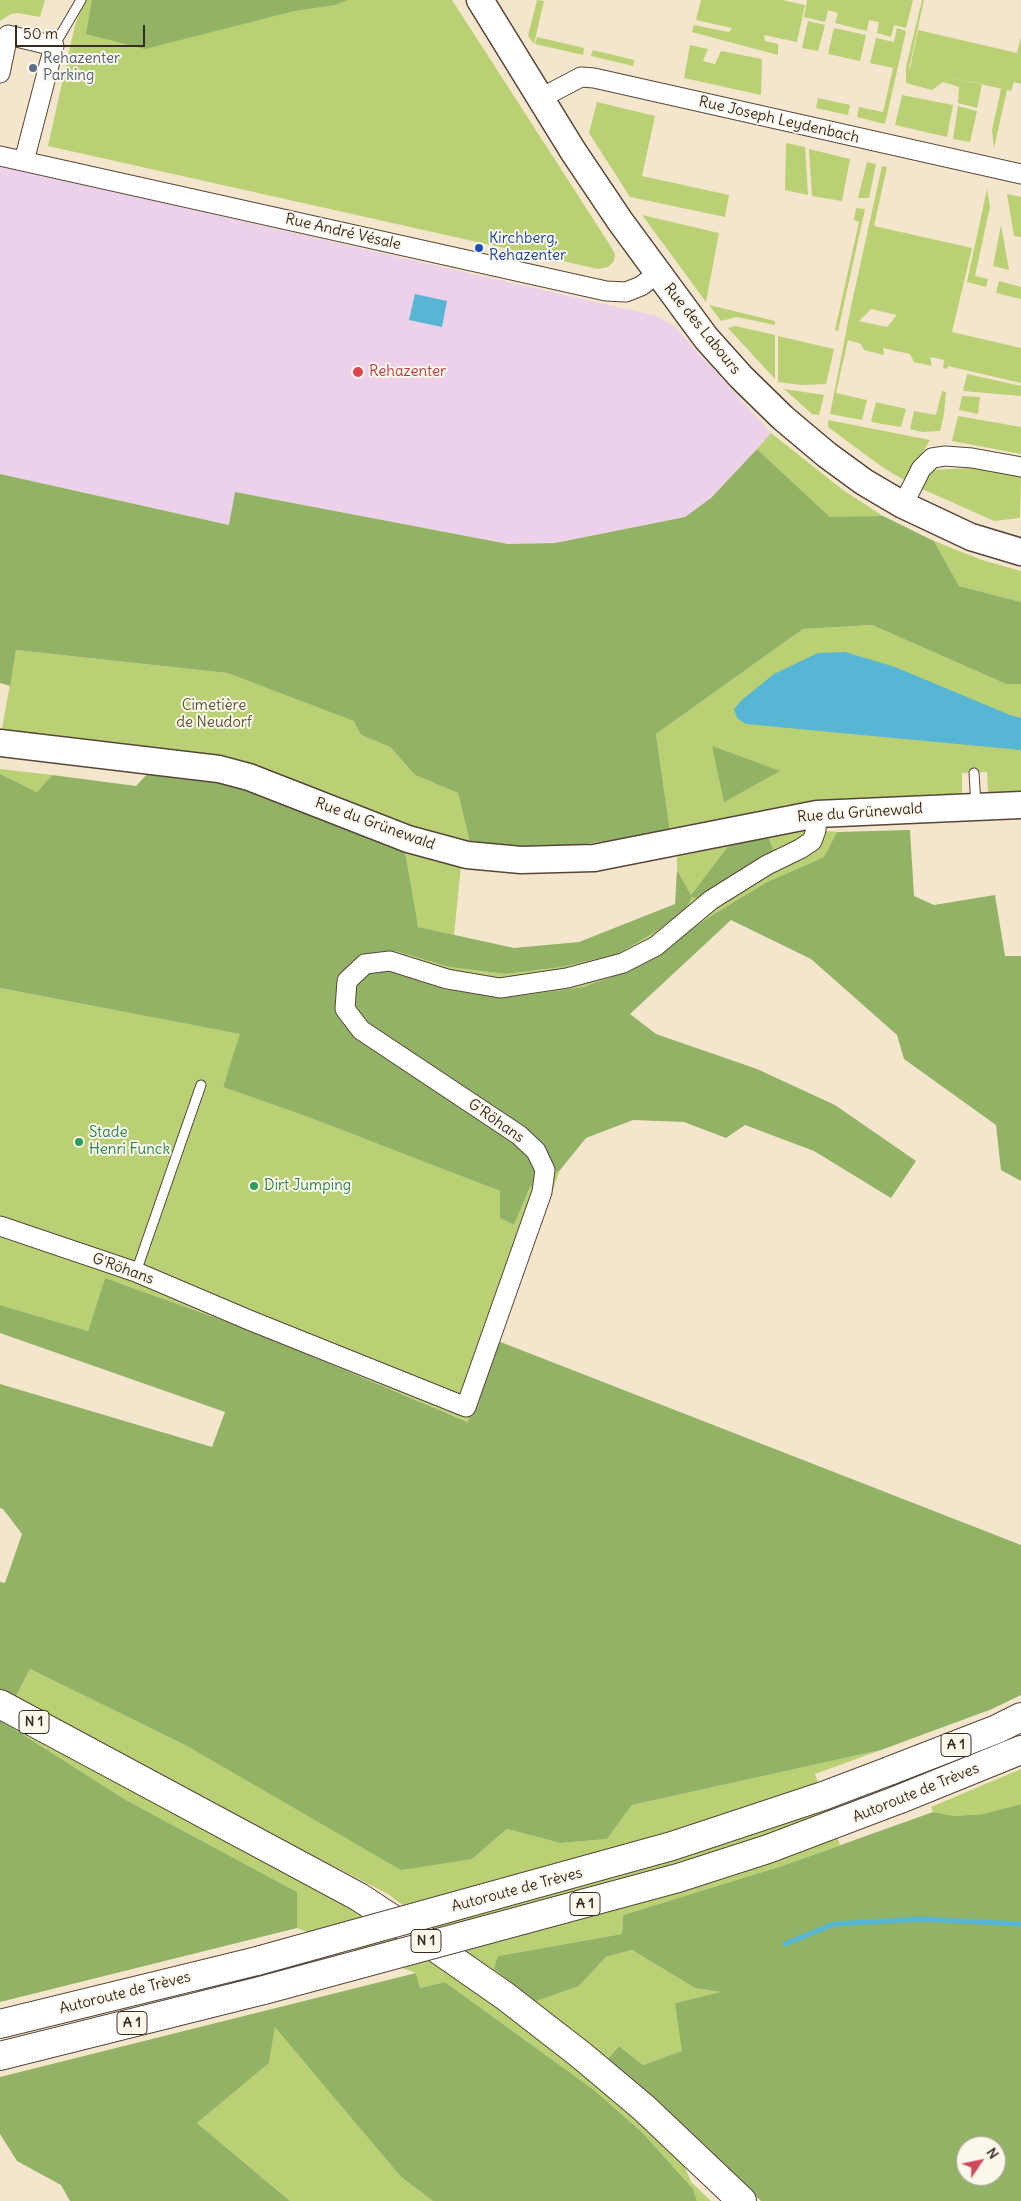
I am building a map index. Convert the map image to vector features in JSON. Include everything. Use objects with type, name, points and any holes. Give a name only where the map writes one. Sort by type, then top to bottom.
[{"type":"main road","name":"Rue des Labours","points":[[480,0],[615,214],[657,274],[706,338],[741,377],[783,418],[827,455],[864,482],[903,505],[971,537],[1021,552]]},
{"type":"main road","name":"Rue du Grünewald","points":[[0,743],[219,769],[249,777],[408,840],[467,855],[512,859],[559,860],[594,858],[817,814],[1021,805]]},
{"type":"main road","name":"N 1","points":[[0,1704],[359,1898],[423,1939],[505,1996],[581,2055],[644,2108],[742,2201]]},
{"type":"main road","name":"Autoroute de Trèves","points":[[0,2024],[257,1961],[672,1846],[823,1796],[997,1729],[1021,1717]]},
{"type":"main road","name":"Autoroute de Trèves","points":[[0,2056],[264,1990],[678,1878],[768,1850],[1021,1750]]},
{"type":"street","points":[[0,73],[8,34],[54,46],[24,161]]},
{"type":"street","name":"Rue Joseph Leydenbach","points":[[541,98],[581,77],[594,78],[1021,174]]},
{"type":"street","name":"Rue André Vésale","points":[[0,156],[606,291],[626,292],[642,286],[657,274]]},
{"type":"street","points":[[903,505],[921,469],[932,458],[945,456],[972,458],[1021,467]]},
{"type":"street","name":"G'Röhans","points":[[0,1226],[136,1272],[249,1320],[466,1406],[542,1192],[545,1170],[536,1151],[519,1135],[362,1030],[345,1009],[347,980],[365,964],[390,961],[447,979],[500,988],[568,978],[623,963],[656,946],[711,900],[767,865],[812,841],[816,830],[817,814]]},
{"type":"lane","points":[[54,46],[81,0]]},
{"type":"lane","points":[[974,773],[976,806]]},
{"type":"lane","points":[[136,1272],[201,1085]]},
{"type":"shaded area","name":"Rehazenter","points":[[0,166],[657,316],[675,327],[771,433],[711,498],[685,517],[555,543],[508,544],[235,492],[230,525],[0,474]]},
{"type":"green space","points":[[0,0],[45,0],[40,17],[18,13],[11,14],[0,21]]},
{"type":"green space","points":[[85,0],[452,0],[608,242],[615,254],[614,261],[608,267],[598,269],[48,146],[75,25]]},
{"type":"green space","points":[[92,0],[347,0],[335,5],[294,11],[145,49],[86,34]]},
{"type":"green space","points":[[537,0],[544,1],[534,44],[528,36]]},
{"type":"green space","points":[[701,0],[782,0],[805,5],[797,42],[764,35],[765,41],[778,44],[778,55],[692,32],[694,25],[729,32],[732,28],[696,20]]},
{"type":"green space","points":[[807,0],[913,0],[906,28],[894,25],[891,37],[877,33],[879,22],[869,20],[867,31],[835,23],[838,13],[828,10],[825,22],[804,17]]},
{"type":"green space","points":[[922,0],[924,0],[909,68],[982,84],[977,108],[958,103],[959,87],[943,82],[932,90],[906,83],[906,67]]},
{"type":"green space","points":[[808,21],[825,25],[818,51],[802,48]]},
{"type":"green space","points":[[834,28],[866,35],[860,61],[828,54]]},
{"type":"green space","points":[[897,28],[906,31],[885,124],[857,117],[859,107],[883,112],[893,68],[870,63],[876,38],[894,42]]},
{"type":"green space","points":[[918,30],[1017,53],[1021,37],[1021,84],[1014,82],[1011,91],[910,68]]},
{"type":"green space","points":[[537,37],[584,48],[583,55],[535,44]]},
{"type":"green space","points":[[690,45],[708,49],[703,61],[715,64],[721,51],[762,59],[761,95],[684,78]]},
{"type":"green space","points":[[593,50],[634,60],[633,66],[591,56]]},
{"type":"green space","points":[[1001,89],[1007,90],[994,148],[992,130]]},
{"type":"green space","points":[[902,95],[953,105],[947,137],[895,125]]},
{"type":"green space","points":[[818,98],[850,105],[848,115],[816,108]]},
{"type":"green space","points":[[597,102],[655,116],[642,176],[729,195],[725,217],[630,197],[589,133]]},
{"type":"green space","points":[[958,106],[977,111],[970,142],[953,139]]},
{"type":"green space","points":[[786,143],[805,147],[808,195],[785,190]]},
{"type":"green space","points":[[809,149],[850,159],[842,201],[812,196]]},
{"type":"green space","points":[[867,162],[876,164],[869,198],[858,198]]},
{"type":"green space","points":[[882,166],[887,167],[874,226],[972,248],[952,332],[1021,348],[1021,383],[948,366],[947,369],[943,368],[944,360],[930,357],[932,366],[914,362],[910,354],[883,348],[884,355],[864,350],[861,344],[848,340],[836,393],[867,400],[862,420],[830,414]],"holes":[[[871,309],[897,315],[887,327],[859,321]]]},
{"type":"green space","points":[[987,189],[990,207],[975,276],[988,279],[986,287],[967,282]]},
{"type":"green space","points":[[1007,194],[1021,197],[1021,237],[1014,236]]},
{"type":"green space","points":[[856,208],[865,209],[838,331],[835,330],[859,222],[854,220]]},
{"type":"green space","points":[[642,215],[719,233],[706,302]]},
{"type":"green space","points":[[1001,225],[1009,270],[993,266]]},
{"type":"green space","points":[[999,281],[1021,287],[1021,299],[996,293]]},
{"type":"green space","points":[[709,305],[775,321],[775,325],[737,317],[721,321]]},
{"type":"green space","points":[[735,326],[775,335],[775,379],[728,328]]},
{"type":"green space","points":[[778,336],[834,349],[826,384],[802,385],[778,382]]},
{"type":"green space","points":[[967,374],[1021,386],[1021,396],[963,391]]},
{"type":"green space","points":[[784,389],[824,395],[819,415],[812,414]]},
{"type":"green space","points":[[942,391],[946,392],[940,431],[923,432],[910,429],[914,411],[936,415]]},
{"type":"green space","points":[[962,396],[980,397],[978,414],[959,410]]},
{"type":"green space","points":[[876,402],[906,409],[901,427],[871,422]]},
{"type":"green space","points":[[958,416],[1021,427],[1021,454],[952,441]]},
{"type":"green space","points":[[828,420],[930,440],[906,481],[885,469],[828,427]]},
{"type":"green space","points":[[771,433],[843,490],[883,516],[831,518],[757,449]]},
{"type":"green space","points":[[757,449],[830,517],[883,516],[934,541],[959,586],[1021,602],[1021,684],[1006,684],[872,625],[803,629],[656,734],[670,831],[560,848],[471,847],[458,793],[415,775],[390,747],[361,735],[354,721],[227,673],[16,650],[10,686],[0,683],[0,474],[229,525],[235,492],[508,544],[555,543],[685,517],[711,498]]},
{"type":"green space","points":[[971,468],[1021,477],[1020,518],[994,521],[920,488],[929,470]]},
{"type":"green space","points":[[934,541],[982,560],[1021,571],[1021,602],[959,586]]},
{"type":"green space","points":[[872,625],[1006,684],[1021,684],[1021,792],[988,794],[987,772],[962,773],[962,795],[670,831],[656,734],[803,629]]},
{"type":"green space","name":"Cimetière de Neudorf","points":[[16,650],[227,673],[355,721],[361,735],[390,747],[415,775],[458,793],[471,847],[411,831],[214,758],[2,729]]},
{"type":"green space","points":[[712,746],[780,771],[724,802]]},
{"type":"green space","points":[[0,769],[52,775],[37,792],[0,774]]},
{"type":"green space","points":[[150,771],[221,778],[405,852],[418,927],[514,948],[579,942],[675,904],[677,870],[691,895],[729,845],[768,837],[774,851],[702,899],[692,897],[686,909],[657,931],[618,954],[562,967],[506,974],[449,967],[395,951],[366,964],[444,989],[502,998],[583,987],[631,970],[714,914],[767,882],[824,857],[837,832],[910,830],[914,896],[934,905],[995,895],[1005,956],[1021,956],[1021,1181],[1001,1170],[996,1125],[904,1059],[897,1035],[811,959],[731,920],[630,1014],[656,1034],[757,1069],[835,1105],[916,1161],[891,1198],[814,1151],[745,1125],[726,1138],[684,1122],[633,1120],[586,1138],[560,1170],[530,1187],[514,1225],[500,1218],[500,1191],[308,1117],[223,1087],[240,1034],[0,988],[0,774],[37,792],[52,775],[136,786]]},
{"type":"green space","points":[[816,830],[837,832],[824,857],[767,882],[714,914],[631,970],[583,987],[502,998],[444,989],[365,964],[394,951],[449,967],[506,974],[562,967],[618,954],[657,931],[686,909],[692,897],[774,852],[768,837]]},
{"type":"green space","points":[[729,845],[691,895],[677,870],[677,857]]},
{"type":"green space","points":[[405,852],[461,866],[454,935],[417,927]]},
{"type":"green space","points":[[0,988],[241,1034],[223,1087],[308,1117],[500,1191],[500,1218],[514,1225],[530,1187],[560,1170],[469,1422],[247,1329],[105,1278],[88,1331],[0,1305]]},
{"type":"green space","points":[[105,1278],[247,1329],[468,1422],[498,1341],[1021,1545],[1021,1695],[992,1709],[881,1750],[632,1805],[607,1839],[560,1843],[507,1829],[472,1859],[401,1870],[189,1747],[30,1669],[13,1702],[0,1696],[0,1582],[5,1583],[22,1534],[3,1509],[0,1508],[0,1384],[212,1447],[225,1412],[0,1333],[0,1305],[88,1331]]},
{"type":"green space","points":[[30,1669],[189,1747],[472,1859],[507,1829],[560,1843],[607,1839],[632,1805],[881,1750],[815,1774],[840,1845],[782,1866],[623,1915],[622,1934],[498,1956],[579,1986],[606,1957],[632,1950],[695,1988],[722,1992],[675,2003],[683,2051],[643,2065],[619,2046],[607,2060],[388,1894],[13,1702]]},
{"type":"green space","points":[[0,1715],[312,1883],[466,1984],[603,2087],[682,2160],[691,2182],[711,2201],[697,2201],[693,2189],[643,2133],[594,2090],[445,1982],[420,1988],[416,1973],[297,1928],[297,1892],[126,1800],[0,1720]]},
{"type":"green space","points":[[0,1720],[126,1800],[297,1892],[297,1928],[0,2002]]},
{"type":"green space","points":[[1021,1769],[1021,1804],[983,1814],[954,1816],[933,1812],[931,1807]]},
{"type":"green space","points":[[1021,1804],[1021,2201],[761,2201],[653,2099],[607,2060],[619,2046],[643,2065],[682,2051],[675,2003],[721,1992],[695,1988],[632,1950],[606,1957],[579,1986],[536,2001],[494,1969],[498,1956],[622,1934],[623,1915],[782,1866],[933,1812],[954,1816],[983,1814]]},
{"type":"green space","points":[[416,1973],[420,1988],[445,1982],[594,2090],[643,2133],[693,2189],[697,2201],[433,2201],[401,2177],[275,2027],[269,2063],[197,2123],[290,2201],[70,2201],[61,2185],[17,2161],[0,2134],[0,2077]]},
{"type":"green space","points":[[275,2026],[401,2177],[433,2201],[290,2201],[197,2123],[269,2063]]},
{"type":"water","points":[[415,294],[447,301],[442,327],[409,320]]},
{"type":"water","points":[[845,652],[895,667],[1021,718],[1021,750],[746,724],[737,718],[734,709],[743,699],[774,674],[818,653]]},
{"type":"waterway","points":[[785,1944],[834,1924],[921,1919],[1021,1924]]},
{"type":"place","name":"Rehazenter Parking","points":[[33,68]]},
{"type":"place","name":"Kirchberg, Rehazenter","points":[[479,248]]},
{"type":"place","name":"Rehazenter","points":[[358,372]]},
{"type":"place","name":"Stade Henri Funck","points":[[79,1142]]},
{"type":"place","name":"Dirt Jumping","points":[[254,1186]]}]
